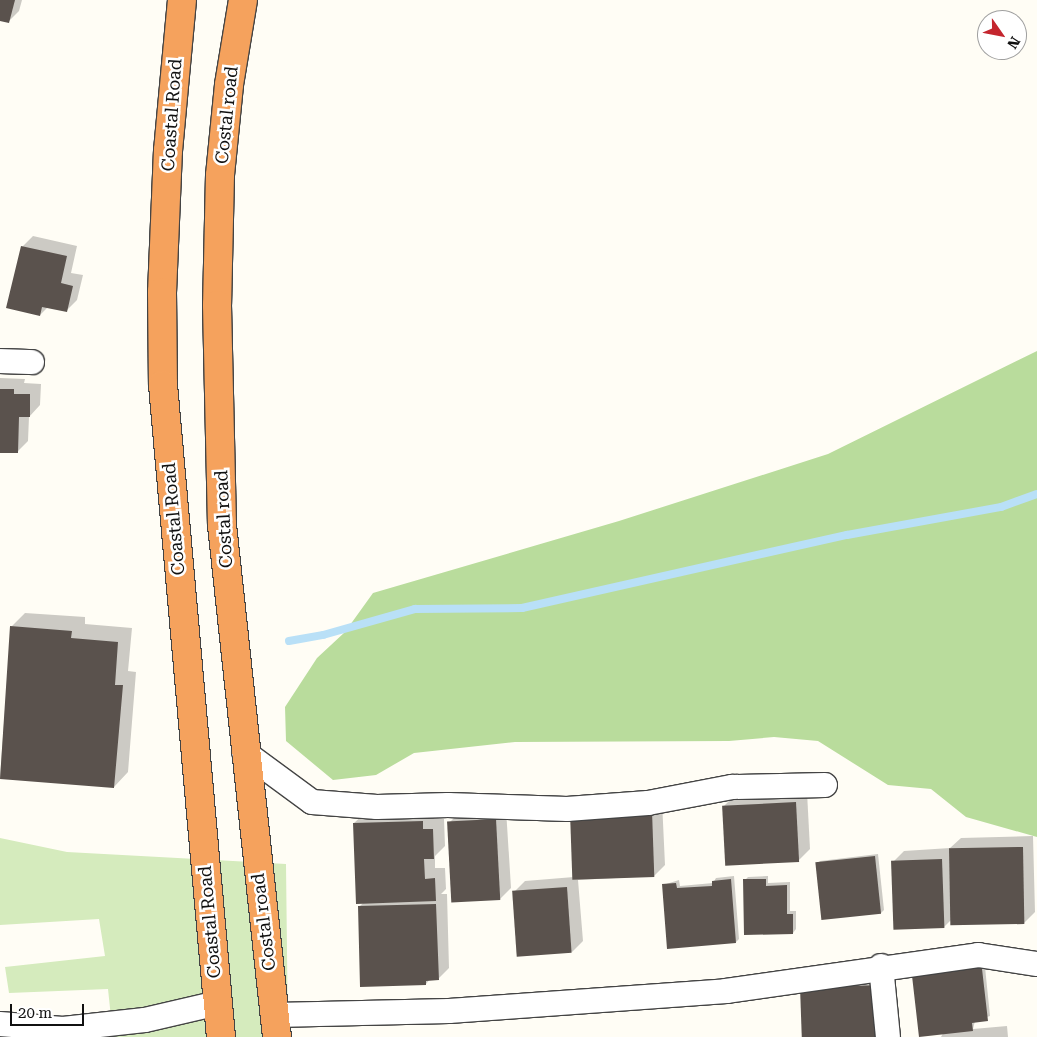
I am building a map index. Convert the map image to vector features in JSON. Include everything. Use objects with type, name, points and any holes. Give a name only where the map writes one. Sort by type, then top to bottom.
[{"type":"highway","name":"Coastal Road","points":[[182,0],[168,160],[162,292],[163,385],[221,1037]]},
{"type":"highway","name":"Costal road","points":[[243,0],[229,85],[220,175],[217,305],[222,525],[244,752],[276,1026]]},
{"type":"street","points":[[0,361],[32,362]]},
{"type":"street","points":[[244,752],[312,802],[377,807],[448,805],[567,810],[648,803],[732,787],[825,785]]},
{"type":"street","points":[[276,1026],[449,1011],[726,991],[881,966],[978,955],[1037,964]]},
{"type":"street","points":[[881,966],[888,1037]]},
{"type":"street","points":[[0,1024],[63,1030],[145,1020],[218,1003]]},
{"type":"green space","points":[[1037,351],[1037,837],[966,817],[931,789],[888,785],[818,741],[774,737],[729,741],[515,742],[414,753],[376,775],[333,780],[286,741],[285,707],[317,658],[345,632],[373,593],[619,521],[828,454]]},
{"type":"green space","points":[[0,838],[67,852],[286,864],[288,1037],[27,1037],[112,1027],[108,989],[9,993],[5,967],[105,956],[99,919],[0,925]]},
{"type":"building","points":[[0,0],[15,0],[9,23],[0,21]]},
{"type":"building","points":[[21,246],[67,256],[61,283],[73,286],[67,312],[42,307],[40,316],[6,308]]},
{"type":"building","points":[[0,389],[14,389],[14,394],[30,394],[30,417],[19,417],[18,453],[0,453]]},
{"type":"building","points":[[10,626],[72,631],[71,638],[118,642],[115,685],[123,685],[114,788],[0,779]]},
{"type":"building","points":[[796,802],[799,862],[725,866],[722,806]]},
{"type":"building","points":[[652,811],[654,877],[572,880],[570,814]]},
{"type":"building","points":[[496,819],[500,900],[451,902],[447,822]]},
{"type":"building","points":[[423,821],[423,829],[433,829],[434,859],[424,859],[425,879],[435,878],[436,901],[356,904],[353,823]]},
{"type":"building","points":[[1023,847],[1024,924],[950,925],[949,848]]},
{"type":"building","points":[[875,856],[881,914],[821,920],[815,862]]},
{"type":"building","points":[[942,859],[944,928],[893,930],[891,861]]},
{"type":"building","points":[[731,879],[736,943],[667,949],[662,884],[676,883],[677,888],[712,886],[712,881]]},
{"type":"building","points":[[743,879],[766,879],[766,886],[787,885],[787,914],[793,914],[793,934],[744,935]]},
{"type":"building","points":[[567,887],[572,953],[517,957],[512,891]]},
{"type":"building","points":[[436,904],[439,980],[426,981],[426,985],[360,987],[358,906]]},
{"type":"building","points":[[981,960],[988,1021],[972,1023],[973,1031],[919,1037],[911,967]]},
{"type":"building","points":[[881,985],[883,1037],[802,1037],[800,988]]},
{"type":"waterway","points":[[289,641],[323,635],[415,609],[522,608],[847,535],[1001,507],[1037,494]]}]
